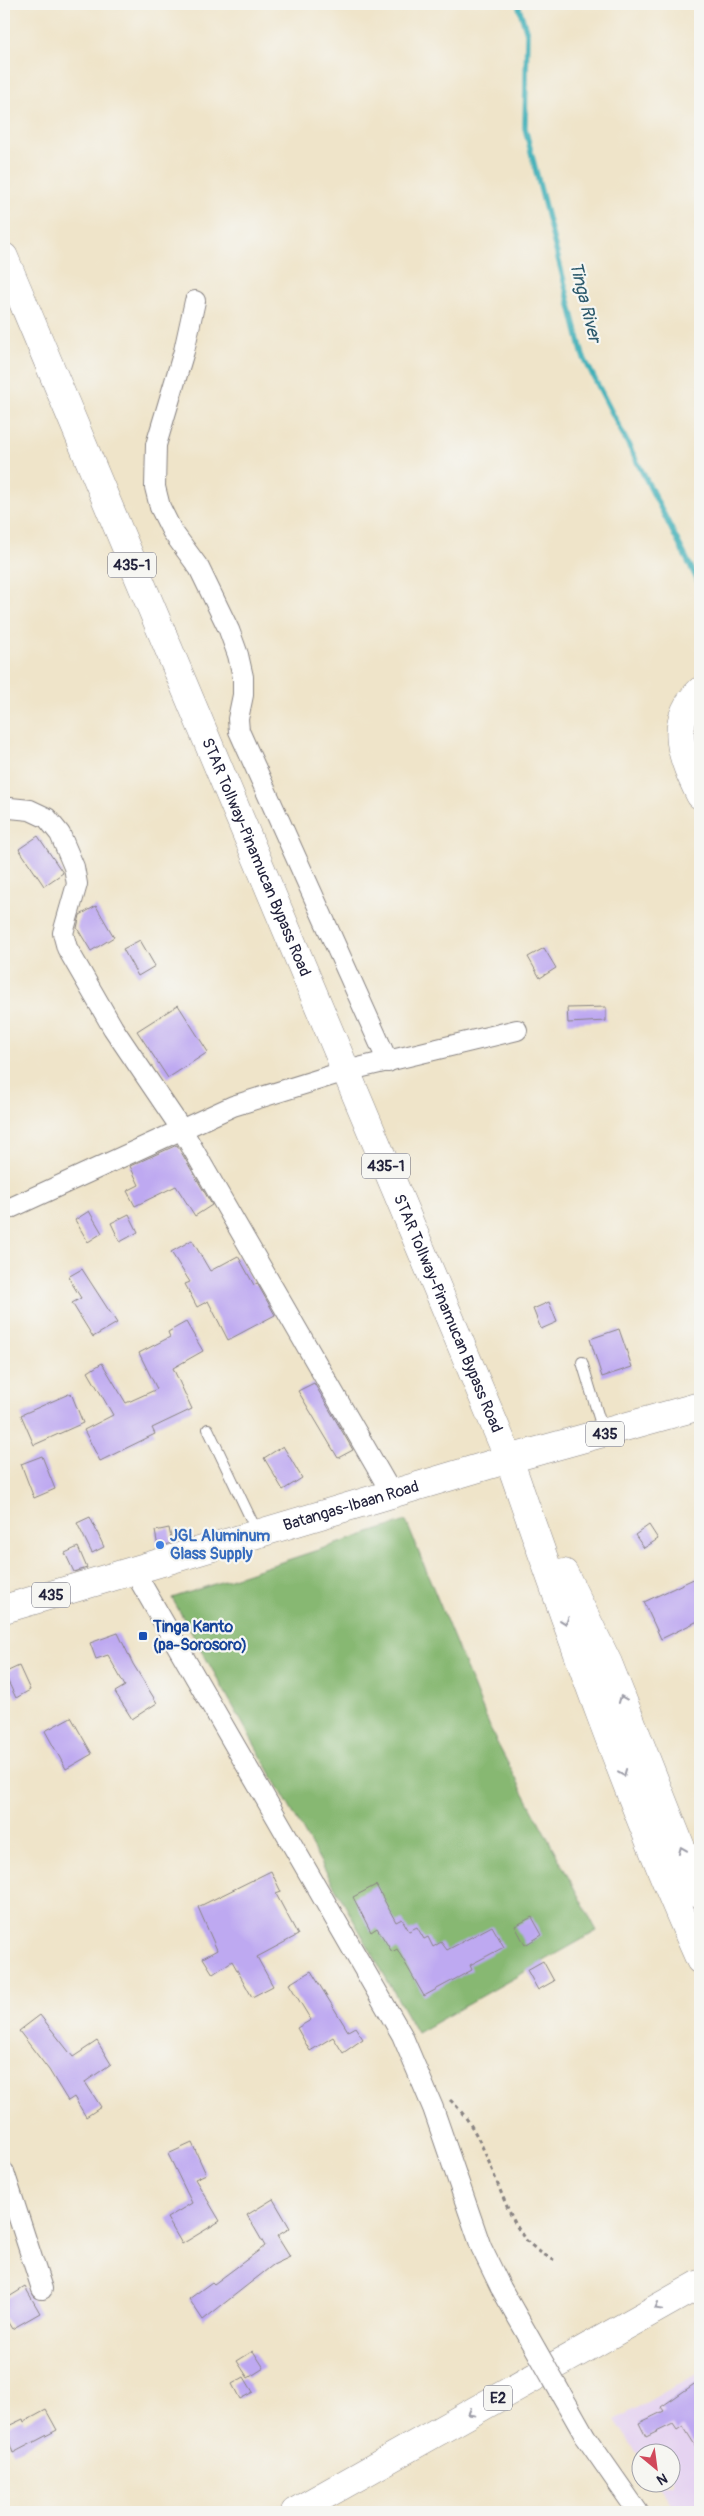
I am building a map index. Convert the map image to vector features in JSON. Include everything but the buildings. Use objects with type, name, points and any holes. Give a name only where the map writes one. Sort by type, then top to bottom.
[{"type":"main road","name":"STAR Tollway-Pinamucan Bypass Road","points":[[4,256],[250,846],[509,1459]]},
{"type":"main road","points":[[700,691],[689,702],[683,720],[680,740],[683,758],[700,795]]},
{"type":"main road","name":"Batangas-Ibaan Road","points":[[4,1610],[509,1459],[700,1406]]},
{"type":"main road","points":[[509,1459],[608,1663],[700,1895]]},
{"type":"main road","points":[[509,1459],[584,1674],[674,1902],[700,1960]]},
{"type":"main road","name":"E2","points":[[295,2512],[700,2284]]},
{"type":"main road","name":"E2","points":[[330,2512],[700,2305]]},
{"type":"street","points":[[195,301],[184,351],[156,445],[155,487],[160,507],[172,531],[199,568],[228,630],[243,677],[243,695],[238,719],[239,731],[388,1062]]},
{"type":"street","points":[[4,809],[30,810],[47,818],[60,834],[74,867],[77,884],[63,933],[67,948],[114,1028],[182,1130],[392,1494]]},
{"type":"street","points":[[4,1211],[233,1106],[346,1071],[517,1030]]},
{"type":"street","points":[[134,1570],[402,2036],[433,2108],[481,2247],[501,2288],[585,2436],[638,2512]]},
{"type":"street","points":[[4,2172],[42,2289]]},
{"type":"lane","points":[[582,1362],[604,1434]]},
{"type":"lane","points":[[208,1429],[258,1535]]},
{"type":"path","points":[[447,2097],[462,2110],[487,2156],[521,2234],[545,2256],[554,2260]]},
{"type":"shaded area","points":[[700,2372],[700,2512],[677,2512],[665,2494],[682,2494],[682,2444],[632,2446],[615,2420]]},
{"type":"green space","points":[[406,1521],[494,1737],[597,1931],[417,2033],[172,1598]]},
{"type":"waterway","name":"Tinga River","points":[[518,4],[527,33],[525,128],[583,356],[700,585]]},
{"type":"place","name":"JGL Aluminum Glass Supply","points":[[160,1545]]},
{"type":"place","name":"Tinga Kanto (pa-Sorosoro)","points":[[143,1636]]}]
